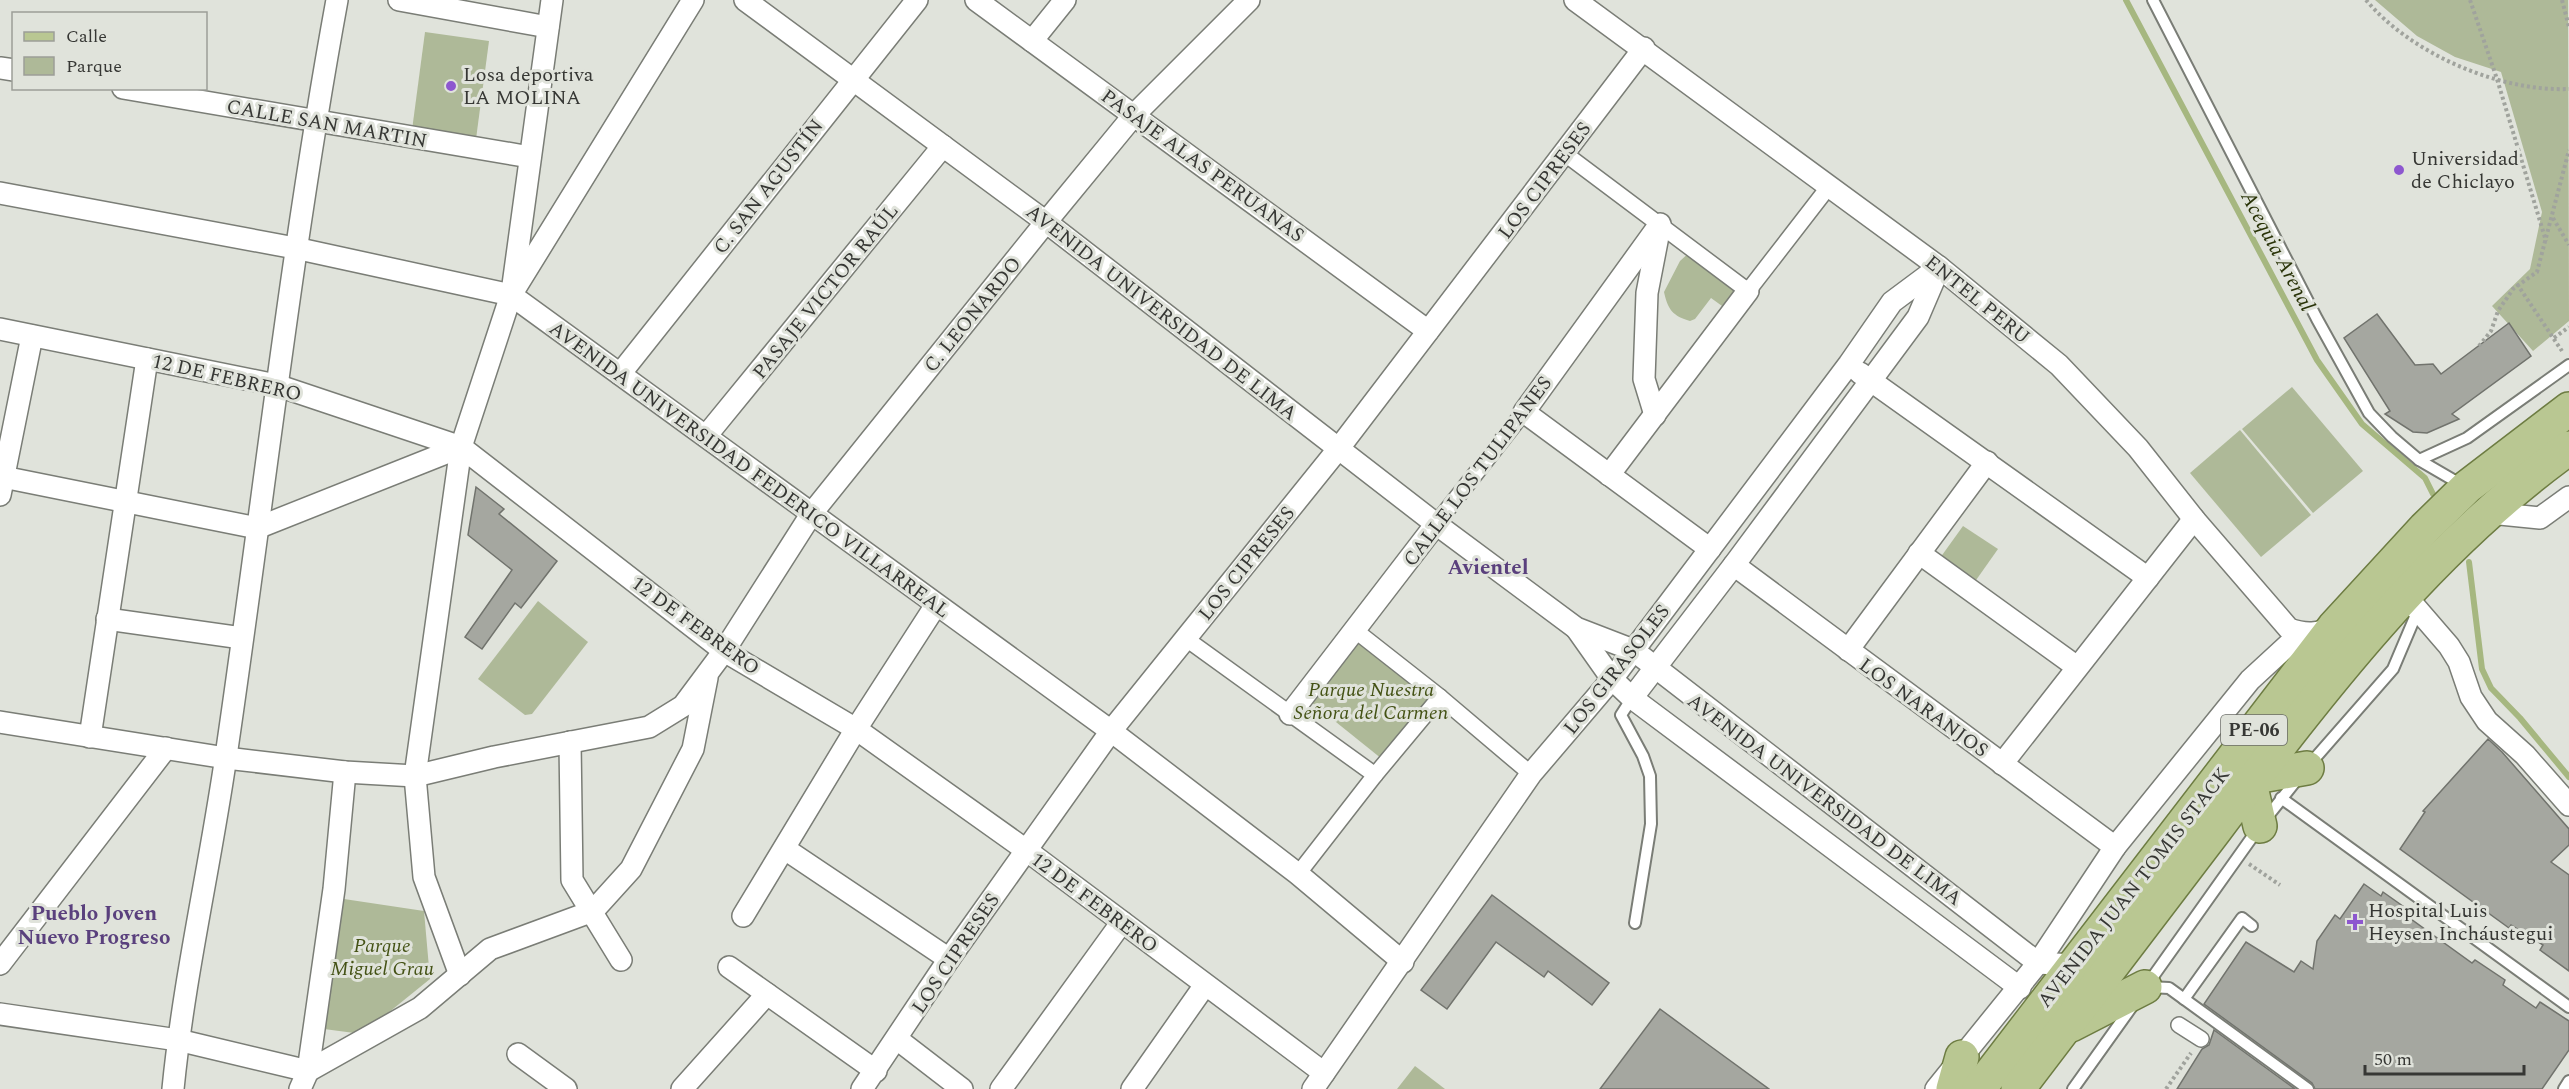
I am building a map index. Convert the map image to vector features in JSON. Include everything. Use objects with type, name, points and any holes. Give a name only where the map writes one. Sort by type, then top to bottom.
[{"type":"main road","name":"AVENIDA JUAN TOMIS STACK","points":[[1979,1089],[2334,627],[2425,528],[2467,487],[2569,409]]},
{"type":"main road","name":"AVENIDA JUAN TOMIS STACK","points":[[2028,1087],[2064,1029],[2253,780],[2369,633],[2411,603],[2490,513],[2569,448]]},
{"type":"main road","points":[[2260,826],[2253,780],[2307,768]]},
{"type":"main road","points":[[2064,1029],[2145,987]]},
{"type":"main road","points":[[2028,1087],[2101,1011]]},
{"type":"main road","points":[[1953,1089],[1962,1057]]},
{"type":"street","points":[[173,1089],[178,1040],[226,758],[256,528],[315,120],[337,0]]},
{"type":"street","points":[[399,0],[548,27]]},
{"type":"street","points":[[460,975],[424,877],[415,776],[461,447],[511,295],[552,0]]},
{"type":"street","points":[[511,295],[693,0]]},
{"type":"street","name":"C. SAN AGUSTÍN","points":[[620,374],[917,0]]},
{"type":"street","name":"PASAJE ALAS PERUANAS","points":[[976,0],[1428,331]]},
{"type":"street","points":[[1032,41],[1065,0]]},
{"type":"street","name":"C. LEONARDO","points":[[0,722],[226,758],[345,772],[415,776],[494,757],[649,727],[683,706],[724,651],[812,513],[1134,115],[1249,0]]},
{"type":"street","name":"ENTEL PERU","points":[[1575,0],[1830,185],[1939,267],[2059,364],[2138,448],[2194,519],[2289,629],[2301,633]]},
{"type":"street","name":"AVENIDA UNIVERSIDAD DE LIMA","points":[[753,2],[852,79],[1046,222],[1436,524],[1576,628],[1633,650],[1654,669],[2038,963]]},
{"type":"street","name":"LOS CIPRESES","points":[[862,1089],[949,959],[1111,731],[1339,448],[1644,48]]},
{"type":"street","name":"CALLE SAN MARTIN","points":[[135,90],[530,157]]},
{"type":"street","name":"PASAJE VICTOR RAÚL","points":[[706,436],[943,146]]},
{"type":"street","points":[[1564,153],[1748,291]]},
{"type":"street","points":[[1609,475],[1830,185]]},
{"type":"street","name":"AVENIDA UNIVERSIDAD FEDERICO VILLARREAL","points":[[0,192],[296,248],[511,295],[1111,731],[1298,874],[1403,962]]},
{"type":"street","points":[[1655,415],[1644,379],[1647,293],[1660,224]]},
{"type":"street","name":"CALLE LOS TULIPANES","points":[[1290,714],[1524,412],[1660,224]]},
{"type":"street","points":[[1632,698],[1918,317],[1939,267]]},
{"type":"street","name":"LOS GIRASOLES","points":[[1318,1081],[1403,962],[1531,774],[1612,679],[1849,364],[1892,302],[1939,267]]},
{"type":"street","name":"12 DE FEBRERO","points":[[0,329],[276,385],[461,447],[724,651],[856,729],[1026,850],[1205,985],[1318,1081]]},
{"type":"street","points":[[32,336],[2,486],[125,500],[256,528],[461,447]]},
{"type":"street","points":[[90,736],[147,359]]},
{"type":"street","points":[[1849,364],[2148,578]]},
{"type":"street","points":[[1524,412],[1710,549]]},
{"type":"street","points":[[1848,650],[1987,462]]},
{"type":"street","points":[[2490,513],[2540,518],[2569,497]]},
{"type":"street","points":[[2002,764],[2194,519]]},
{"type":"street","points":[[1920,553],[2077,667]]},
{"type":"street","name":"LOS NARANJOS","points":[[1734,565],[2115,847]]},
{"type":"street","points":[[2411,603],[2449,646],[2459,662],[2471,697],[2487,721],[2525,755],[2569,806]]},
{"type":"street","points":[[743,916],[856,729],[936,605]]},
{"type":"street","points":[[107,619],[242,638]]},
{"type":"street","points":[[2301,633],[2319,633],[2334,627]]},
{"type":"street","name":"AVENIDA UNIVERSIDAD DE LIMA","points":[[1576,628],[1612,679],[1632,698],[2020,988]]},
{"type":"street","points":[[1356,631],[1440,697],[1531,774]]},
{"type":"street","name":"AVENIDA JUAN TOMIS STACK","points":[[1936,1089],[2020,988],[2115,847],[2250,680],[2301,633]]},
{"type":"street","points":[[1185,638],[1375,775]]},
{"type":"street","points":[[0,1014],[178,1040],[304,1080],[420,1008],[490,949],[593,911],[631,869],[693,749],[709,672]]},
{"type":"street","points":[[1298,874],[1375,775],[1440,697]]},
{"type":"street","points":[[570,742],[572,880],[621,960]]},
{"type":"street","points":[[0,964],[166,748]]},
{"type":"street","points":[[304,1080],[334,889],[345,772]]},
{"type":"street","points":[[785,849],[949,959]]},
{"type":"street","points":[[1000,1089],[1122,922]]},
{"type":"street","points":[[2038,963],[2073,965]]},
{"type":"street","points":[[729,967],[876,1071]]},
{"type":"street","points":[[1132,1089],[1205,985]]},
{"type":"street","points":[[682,1089],[767,994]]},
{"type":"street","points":[[2179,1024],[2201,1039]]},
{"type":"street","points":[[897,1039],[962,1089]]},
{"type":"street","points":[[518,1054],[566,1089]]},
{"type":"lane","points":[[2153,0],[2317,319],[2369,412],[2392,437],[2419,460],[2467,487]]},
{"type":"lane","points":[[2419,460],[2468,438],[2567,360]]},
{"type":"lane","points":[[2073,1089],[2281,798],[2393,669],[2411,603]]},
{"type":"lane","points":[[1632,698],[1621,715],[1643,756],[1650,776],[1651,805],[1651,825],[1635,923]]},
{"type":"lane","points":[[2281,798],[2569,1008]]},
{"type":"lane","points":[[2184,999],[2241,918],[2252,926]]},
{"type":"lane","points":[[2145,987],[2169,988],[2308,1089]]},
{"type":"lane","points":[[2564,1089],[2569,1081]]},
{"type":"path","points":[[2366,0],[2382,19],[2415,43],[2454,63],[2497,79],[2539,87],[2569,89]]},
{"type":"path","points":[[2470,0],[2497,79],[2546,241]]},
{"type":"path","points":[[2562,0],[2569,27]]},
{"type":"path","points":[[2479,346],[2491,331],[2498,311],[2517,284],[2537,272],[2569,150]]},
{"type":"path","points":[[2552,218],[2569,245]]},
{"type":"path","points":[[2517,284],[2567,360]]},
{"type":"path","points":[[2554,338],[2569,327]]},
{"type":"path","points":[[2166,1089],[2201,1039]]},
{"type":"green space","points":[[2375,0],[2568,0],[2569,321],[2533,351],[2492,306],[2530,269],[2542,212],[2501,72],[2455,57],[2417,36]]},
{"type":"green space","name":"Losa deportiva LA MOLINA","points":[[425,32],[489,41],[476,139],[412,130]]},
{"type":"green space","points":[[1691,251],[1745,292],[1729,311],[1711,298],[1695,319],[1690,321],[1679,317],[1670,308],[1664,292],[1680,261]]},
{"type":"green space","points":[[2292,387],[2363,471],[2313,513],[2242,429]]},
{"type":"green space","points":[[2240,430],[2311,515],[2261,557],[2190,473]]},
{"type":"green space","points":[[1963,526],[1998,549],[1974,583],[1940,558]]},
{"type":"green space","points":[[538,601],[588,642],[532,714],[525,715],[478,679]]},
{"type":"green space","name":"Parque Nuestra Señora del Carmen","points":[[1359,642],[1430,698],[1382,759],[1311,702]]},
{"type":"green space","name":"Parque Miguel Grau","points":[[344,899],[424,911],[430,979],[362,1034],[324,1029]]},
{"type":"green space","points":[[1415,1066],[1445,1089],[1397,1089]]},
{"type":"building","points":[[2377,314],[2415,365],[2433,364],[2441,374],[2509,323],[2531,356],[2452,414],[2459,419],[2427,433],[2413,432],[2385,414],[2390,411],[2344,338]]},
{"type":"building","points":[[476,487],[504,509],[499,514],[557,561],[521,608],[515,603],[482,649],[465,637],[512,570],[468,535]]},
{"type":"building","points":[[2488,739],[2569,829],[2569,845],[2551,862],[2569,875],[2569,971],[2540,950],[2543,945],[2511,925],[2509,928],[2400,849],[2425,812],[2423,811]]},
{"type":"building","points":[[2364,884],[2381,896],[2383,892],[2414,914],[2411,919],[2472,963],[2475,960],[2505,980],[2503,985],[2536,1008],[2540,1002],[2569,1021],[2569,1050],[2542,1089],[2315,1089],[2312,1083],[2204,1004],[2246,942],[2294,972],[2301,961],[2313,969],[2317,941],[2335,915],[2340,919]]},
{"type":"building","points":[[1492,895],[1609,983],[1592,1005],[1548,971],[1544,977],[1496,942],[1447,1009],[1421,990]]},
{"type":"building","points":[[1660,1009],[1706,1043],[1769,1089],[1600,1089]]},
{"type":"building","points":[[2214,1030],[2295,1089],[2177,1089],[2202,1049],[2209,1045]]},
{"type":"waterway","name":"Acequia Arenal","points":[[2126,0],[2317,360],[2362,424],[2425,478],[2433,494]]},
{"type":"waterway","name":"Acequia Arenal","points":[[2469,562],[2482,669],[2491,688],[2520,718],[2569,777]]},
{"type":"place","name":"Losa deportiva LA MOLINA","points":[[451,86]]},
{"type":"place","name":"Universidad de Chiclayo","points":[[2399,170]]},
{"type":"place","name":"Hospital Luis Heysen Incháustegui","points":[[2355,922]]},
{"type":"district","name":"Avientel","points":[[1488,567]]},
{"type":"district","name":"Pueblo Joven Nuevo Progreso","points":[[94,925]]}]
